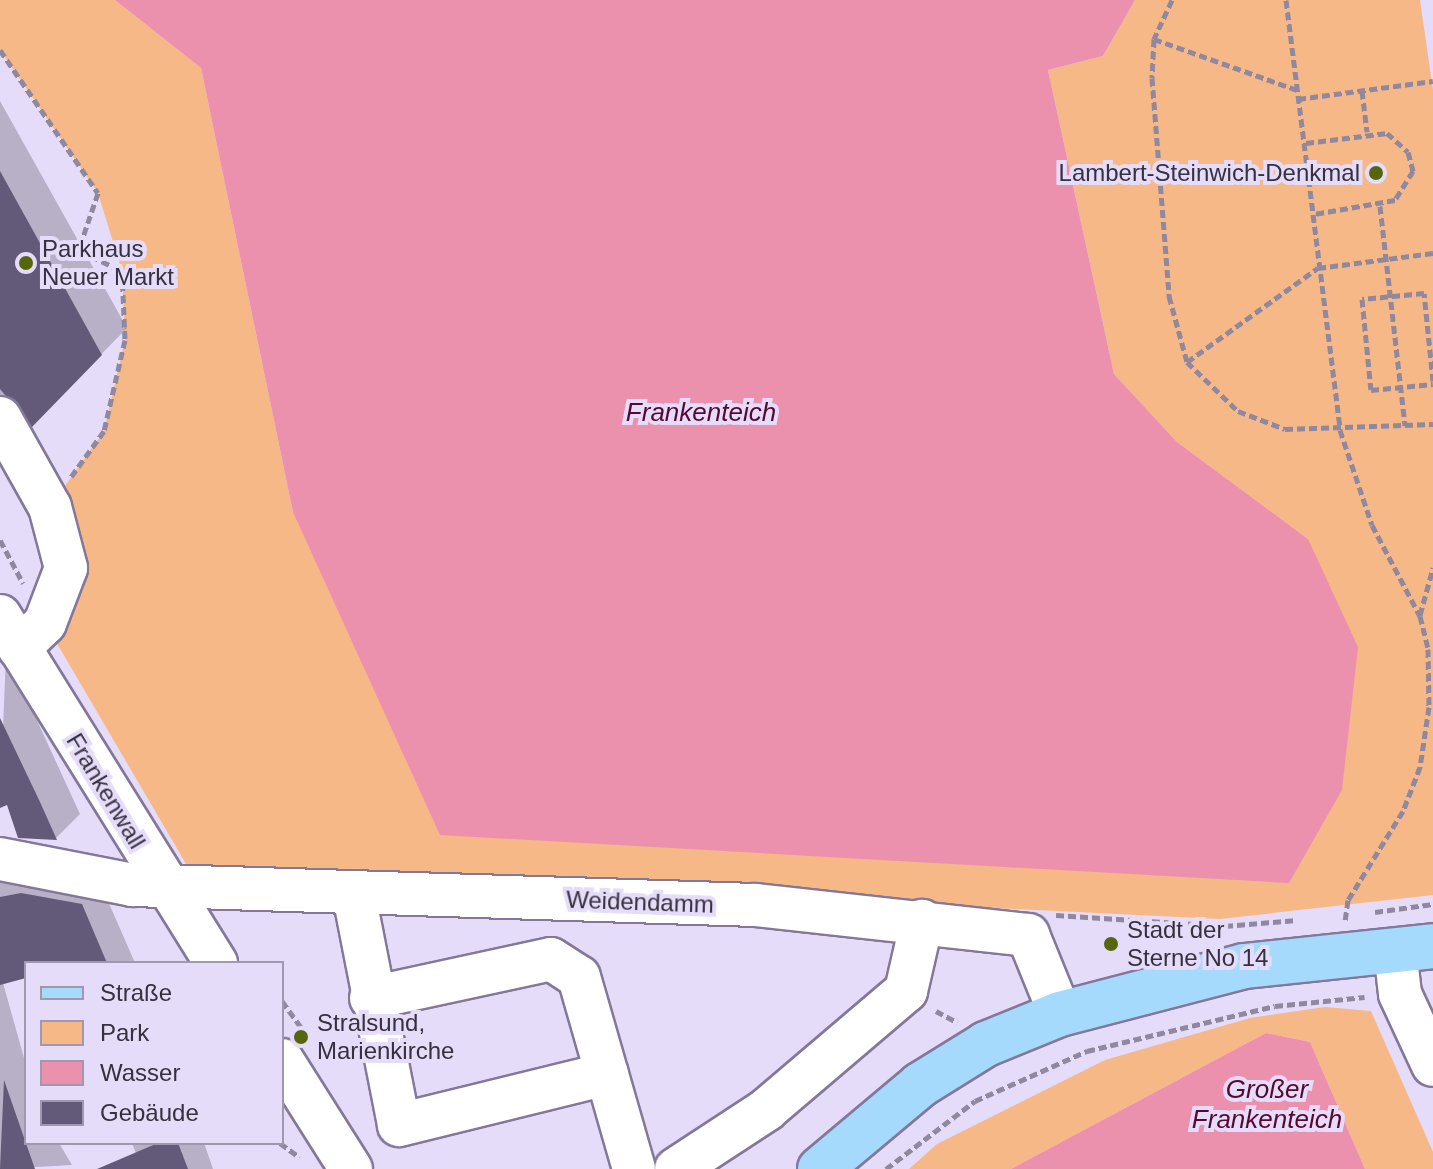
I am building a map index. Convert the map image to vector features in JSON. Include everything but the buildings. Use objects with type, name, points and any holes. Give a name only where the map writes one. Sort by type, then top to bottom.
[{"type":"main road","points":[[820,1169],[920,1085],[986,1044],[1060,1014],[1244,966],[1414,948]]},
{"type":"street","points":[[0,418],[50,507],[66,568],[45,623],[9,632]]},
{"type":"street","name":"Frankenwall","points":[[9,632],[164,886],[215,961]]},
{"type":"street","name":"Weidendamm","points":[[0,859],[56,874],[164,886],[354,895],[755,905],[1028,935],[1060,1014]]},
{"type":"street","points":[[354,895],[371,998],[399,1125],[607,1074]]},
{"type":"street","points":[[676,1169],[766,1110],[906,991],[922,921]]},
{"type":"street","points":[[1414,948],[1400,994],[1433,1065]]},
{"type":"street","points":[[371,998],[551,959],[579,977],[634,1169]]},
{"type":"street","points":[[284,1063],[351,1169]]},
{"type":"path","points":[[1172,0],[1154,39],[1165,260],[1187,362],[1238,411],[1285,429],[1340,430],[1433,424]]},
{"type":"path","points":[[1286,0],[1340,430],[1372,525],[1420,616],[1429,684],[1420,767],[1345,916]]},
{"type":"path","points":[[1154,39],[1297,90]]},
{"type":"path","points":[[0,50],[98,193],[83,237],[91,256],[122,271],[125,340],[104,431],[50,507]]},
{"type":"path","points":[[1298,99],[1433,81]]},
{"type":"path","points":[[1362,91],[1367,132]]},
{"type":"path","points":[[1306,143],[1367,132],[1398,139],[1413,171],[1408,188],[1380,206],[1314,214]]},
{"type":"path","points":[[1380,206],[1405,426]]},
{"type":"path","points":[[1187,362],[1318,268],[1433,253]]},
{"type":"path","points":[[1424,293],[1433,382],[1371,390],[1362,299],[1390,296],[1424,293]]},
{"type":"path","points":[[1420,616],[1433,568]]},
{"type":"path","points":[[1429,684],[1433,694]]},
{"type":"path","points":[[1366,913],[1433,904]]},
{"type":"path","points":[[1330,918],[1355,915]]},
{"type":"path","points":[[1225,926],[1315,919]]},
{"type":"path","points":[[886,1169],[975,1101],[1087,1051],[1275,1006],[1353,999]]},
{"type":"green space","points":[[0,0],[115,0],[201,68],[293,512],[1308,539],[1177,442],[1114,374],[1048,70],[1103,56],[1135,0],[1420,0],[1433,90],[1433,895],[1220,919],[189,869],[45,623],[50,507],[104,431],[125,340],[122,271],[98,193],[0,50]]},
{"type":"green space","points":[[1325,1007],[1371,1011],[1433,1152],[1433,1169],[1365,1169],[1310,1042],[1266,1033],[1011,1169],[909,1169],[937,1144],[1105,1060],[1250,1018]]},
{"type":"water","name":"Frankenteich","points":[[115,0],[1135,0],[1103,56],[1048,70],[1114,374],[1177,442],[1308,539],[1358,647],[1342,790],[1289,883],[440,835],[293,512],[201,68]]},
{"type":"water","name":"Großer Frankenteich","points":[[1266,1033],[1310,1042],[1365,1169],[1011,1169]]},
{"type":"place","name":"Lambert-Steinwich-Denkmal","points":[[1376,173]]},
{"type":"place","name":"Parkhaus Neuer Markt","points":[[26,263]]},
{"type":"place","name":"Stadt der Sterne No 14","points":[[1111,944]]},
{"type":"place","name":"Stralsund, Marienkirche","points":[[301,1037]]}]
